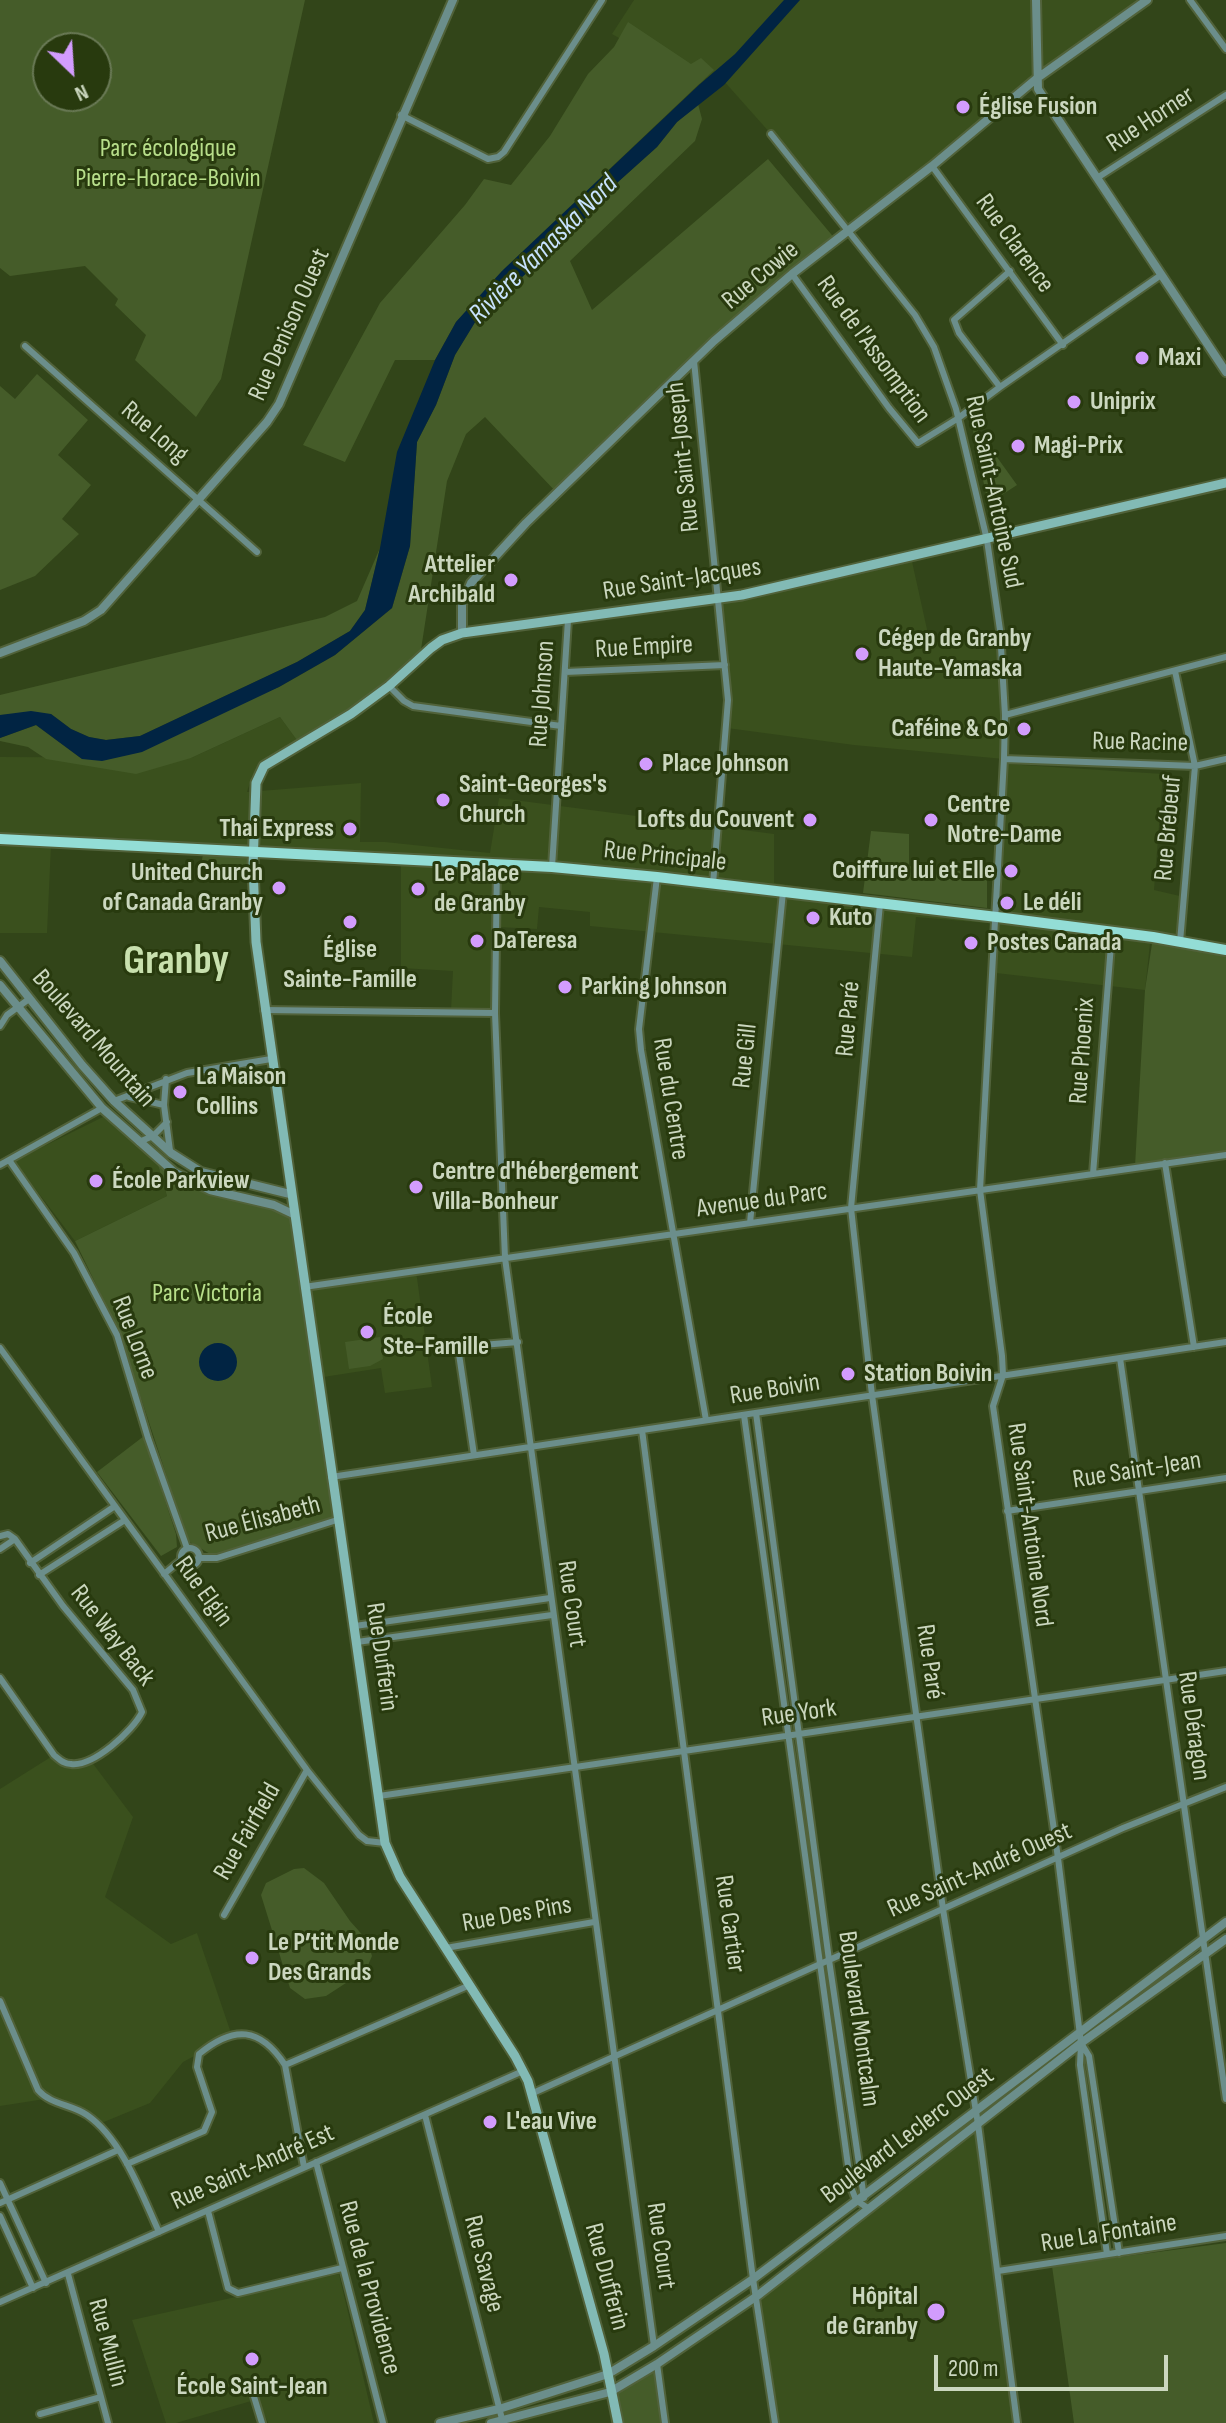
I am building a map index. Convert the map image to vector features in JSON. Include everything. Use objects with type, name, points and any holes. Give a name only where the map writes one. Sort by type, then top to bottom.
[{"type":"main road","name":"Rue Saint-Jacques","points":[[253,851],[256,783],[264,766],[351,714],[442,640],[462,633],[719,599],[1226,483]]},
{"type":"main road","name":"Rue Principale","points":[[0,839],[552,867],[997,917],[1226,950]]},
{"type":"main road","name":"Rue Dufferin","points":[[253,851],[256,942],[264,1010],[385,1843],[400,1877],[523,2071],[533,2093],[608,2374],[618,2423]]},
{"type":"street","name":"Rue Denison Ouest","points":[[0,653],[84,621],[101,610],[267,422],[279,404],[453,0]]},
{"type":"street","points":[[401,115],[488,159],[498,157],[602,0]]},
{"type":"street","points":[[1036,0],[1038,89],[1226,372]]},
{"type":"street","name":"Rue Cowie","points":[[462,633],[462,604],[471,583],[536,513],[694,361],[792,274],[932,166],[1036,79],[1147,0]]},
{"type":"street","points":[[1190,0],[1226,49]]},
{"type":"street","name":"Rue Horner","points":[[1097,178],[1226,95]]},
{"type":"street","name":"Rue Saint-Antoine Sud","points":[[771,134],[915,315],[944,371],[987,540],[1000,630],[1005,715],[997,917]]},
{"type":"street","name":"Rue Clarence","points":[[932,166],[1063,345]]},
{"type":"street","points":[[1000,387],[959,333],[954,320],[1010,271]]},
{"type":"street","name":"Rue de l'Assomption","points":[[792,274],[915,443],[957,419],[1161,275]]},
{"type":"street","name":"Rue Long","points":[[25,346],[257,552]]},
{"type":"street","name":"Rue Saint-Joseph","points":[[694,361],[728,700],[713,884]]},
{"type":"street","name":"Rue Johnson","points":[[552,867],[568,620]]},
{"type":"street","points":[[1005,715],[1226,657]]},
{"type":"street","name":"Rue Empire","points":[[565,672],[725,665]]},
{"type":"street","name":"Rue Brébeuf","points":[[1175,671],[1195,766],[1180,942]]},
{"type":"street","points":[[389,686],[413,706],[561,726]]},
{"type":"street","name":"Rue Racine","points":[[1004,759],[1195,766],[1226,759]]},
{"type":"street","name":"Rue Court","points":[[497,863],[495,1013],[505,1258],[654,2346]]},
{"type":"street","name":"Rue du Centre","points":[[657,877],[639,1029],[644,1079],[706,1420]]},
{"type":"street","name":"Rue Gill","points":[[750,1223],[783,892]]},
{"type":"street","name":"Rue Paré","points":[[880,904],[851,1208],[872,1395],[943,1909],[978,2124],[1017,2423]]},
{"type":"street","name":"Rue Saint-Antoine Nord","points":[[997,917],[980,1190],[1003,1375],[993,1406],[1058,1858],[1081,2043],[1080,2065],[1107,2254]]},
{"type":"street","name":"Rue Phoenix","points":[[1093,1174],[1112,932]]},
{"type":"street","name":"Boulevard Mountain","points":[[0,961],[114,1101],[171,1153],[201,1172],[290,1194]]},
{"type":"street","name":"Boulevard Mountain","points":[[0,985],[102,1108],[174,1172],[195,1184],[274,1205],[293,1214]]},
{"type":"street","points":[[0,1026],[7,1015],[29,999]]},
{"type":"street","points":[[264,1010],[495,1013]]},
{"type":"street","points":[[114,1101],[187,1073],[271,1059]]},
{"type":"street","points":[[166,1079],[164,1105],[171,1153]]},
{"type":"street","points":[[128,1097],[164,1105]]},
{"type":"street","points":[[0,1165],[102,1108]]},
{"type":"street","points":[[139,1142],[153,1136],[167,1122]]},
{"type":"street","name":"Avenue du Parc","points":[[304,1287],[1226,1155]]},
{"type":"street","name":"Rue Lorne","points":[[9,1160],[74,1253],[117,1335],[148,1438],[187,1548]]},
{"type":"street","points":[[1165,1163],[1194,1347]]},
{"type":"street","points":[[474,1455],[459,1354],[470,1346],[518,1342]]},
{"type":"street","name":"Rue Boivin","points":[[331,1477],[1226,1342]]},
{"type":"street","name":"Rue Elgin","points":[[0,1348],[307,1770],[359,1835],[367,1841],[385,1843]]},
{"type":"street","name":"Rue Déragon","points":[[1120,1358],[1226,2099]]},
{"type":"street","name":"Boulevard Montcalm","points":[[756,1413],[860,2198]]},
{"type":"street","name":"Boulevard Montcalm","points":[[744,1415],[818,1965],[851,2187],[860,2198]]},
{"type":"street","name":"Rue Cartier","points":[[642,1430],[753,2279],[775,2423]]},
{"type":"street","name":"Rue Saint-Jean","points":[[1007,1511],[1226,1478]]},
{"type":"street","points":[[30,1563],[115,1506]]},
{"type":"street","points":[[0,1536],[8,1534],[15,1539],[39,1575],[125,1520]]},
{"type":"street","name":"Rue Élisabeth","points":[[198,1558],[217,1558],[337,1520]]},
{"type":"street","points":[[0,1549],[15,1539]]},
{"type":"street","points":[[66,1539],[75,1551]]},
{"type":"street","points":[[187,1548],[194,1549],[198,1558],[195,1564],[189,1565],[181,1560],[182,1552],[187,1548]]},
{"type":"street","name":"Rue Élisabeth","points":[[164,1574],[181,1560]]},
{"type":"street","name":"Rue Way Back","points":[[0,1678],[54,1755],[73,1765],[91,1761],[136,1725],[142,1712],[133,1690],[39,1575]]},
{"type":"street","points":[[355,1626],[550,1598]]},
{"type":"street","points":[[459,1611],[461,1627]]},
{"type":"street","points":[[357,1642],[552,1615]]},
{"type":"street","name":"Rue York","points":[[379,1796],[1226,1671]]},
{"type":"street","name":"Rue Fairfield","points":[[224,1915],[307,1770]]},
{"type":"street","name":"Rue Saint-André Ouest","points":[[533,2093],[1058,1858],[1226,1787]]},
{"type":"street","name":"Rue Des Pins","points":[[446,1948],[594,1922]]},
{"type":"street","name":"Boulevard Leclerc Ouest","points":[[440,2423],[499,2409],[608,2374],[654,2346],[753,2279],[1226,1922]]},
{"type":"street","name":"Boulevard Leclerc Ouest","points":[[491,2423],[610,2392],[657,2364],[757,2296],[1081,2043],[1226,1939]]},
{"type":"street","points":[[285,2065],[470,1985]]},
{"type":"street","points":[[0,2001],[38,2090],[45,2099],[85,2113],[99,2124],[127,2164],[159,2232]]},
{"type":"street","points":[[127,2164],[204,2131],[212,2112],[197,2067],[199,2054],[232,2036],[250,2033],[266,2041],[285,2065],[304,2167]]},
{"type":"street","name":"Rue Saint-Antoine Nord","points":[[1081,2043],[1089,2056],[1119,2253]]},
{"type":"street","name":"Rue Saint-André Est","points":[[0,2302],[523,2071]]},
{"type":"street","name":"Rue Savage","points":[[425,2115],[502,2422]]},
{"type":"street","points":[[4,2201],[118,2150]]},
{"type":"street","name":"Rue de la Providence","points":[[316,2162],[383,2423]]},
{"type":"street","points":[[0,2183],[4,2201],[46,2283]]},
{"type":"street","points":[[860,2198],[869,2209]]},
{"type":"street","points":[[208,2211],[228,2288],[238,2293],[342,2268]]},
{"type":"street","points":[[0,2216],[33,2288]]},
{"type":"street","name":"Rue La Fontaine","points":[[998,2271],[1226,2236]]},
{"type":"street","name":"Rue Mullin","points":[[68,2274],[108,2423]]},
{"type":"street","points":[[657,2364],[665,2423]]},
{"type":"street","points":[[252,2390],[262,2423]]},
{"type":"street","points":[[40,2414],[101,2397]]},
{"type":"shaded area","points":[[634,0],[1147,0],[1079,49],[849,230],[715,71],[700,84],[612,34]]},
{"type":"shaded area","name":"Cégep de Granby Haute-Yamaska","points":[[911,557],[930,643],[1000,630],[1004,759],[854,745],[727,728],[728,700],[719,599]]},
{"type":"shaded area","points":[[280,717],[299,743],[263,762],[252,776],[247,792],[361,783],[360,842],[490,853],[499,798],[774,834],[774,883],[999,913],[1006,764],[1163,774],[1154,890],[1180,896],[1176,937],[1151,934],[1145,990],[996,973],[999,924],[916,917],[912,957],[590,926],[590,912],[539,907],[537,929],[498,927],[498,1009],[451,1010],[453,971],[401,968],[401,862],[51,845],[47,933],[0,933],[0,757],[191,758]]},
{"type":"shaded area","name":"École Parkview","points":[[105,1116],[158,1165],[167,1196],[75,1241],[14,1161]]},
{"type":"shaded area","name":"École Ste-Famille","points":[[416,1271],[432,1387],[385,1393],[381,1368],[317,1378],[304,1287]]},
{"type":"shaded area","points":[[54,1755],[63,1762],[91,1761],[133,1817],[105,1897],[171,1944],[197,1933],[232,2036],[183,2062],[150,2103],[99,2124],[85,2113],[45,2099],[0,2106],[0,1789]]},
{"type":"shaded area","points":[[978,2124],[1017,2423],[775,2423],[757,2296]]},
{"type":"shaded area","name":"École Saint-Jean","points":[[339,2274],[374,2423],[268,2423],[258,2399],[176,2423],[166,2423],[132,2320]]},
{"type":"green space","name":"Parc écologique Pierre-Horace-Boivin","points":[[0,0],[305,0],[221,379],[196,417],[135,360],[146,335],[115,305],[118,299],[85,266],[10,276],[0,268]]},
{"type":"green space","points":[[628,22],[691,64],[701,58],[714,70],[502,271],[456,322],[435,360],[395,360],[345,462],[303,445],[380,303],[484,179],[511,185],[550,136],[588,74],[614,47]]},
{"type":"green space","points":[[698,104],[702,119],[695,141],[570,261],[592,310],[768,159],[836,240],[714,341],[557,493],[485,417],[466,434],[447,481],[420,656],[389,686],[299,743],[280,717],[191,758],[136,774],[46,759],[28,747],[0,741],[0,738],[36,725],[82,759],[279,687],[335,655],[392,608],[410,546],[417,442],[436,405],[455,355],[477,319],[592,212],[618,182]]},
{"type":"green space","points":[[37,374],[88,420],[58,455],[91,485],[62,519],[79,534],[35,576],[0,590],[0,386],[15,399]]},
{"type":"green space","points":[[971,421],[1017,485],[988,504]]},
{"type":"green space","points":[[380,548],[365,610],[350,631],[297,662],[140,736],[106,740],[71,729],[51,714],[0,715],[0,695],[325,617],[357,601]]},
{"type":"green space","points":[[871,831],[909,834],[909,866],[987,874],[987,908],[863,893]]},
{"type":"green space","points":[[204,849],[253,851],[253,866],[201,865]]},
{"type":"green space","points":[[1153,937],[1226,950],[1226,1152],[1135,1166],[1145,990]]},
{"type":"green space","name":"Parc Victoria","points":[[158,1165],[195,1188],[292,1213],[337,1520],[217,1558],[188,1541],[120,1334],[75,1241],[167,1196]]},
{"type":"green space","points":[[380,1337],[383,1359],[370,1366],[349,1369],[345,1342]]},
{"type":"green space","points":[[144,1436],[176,1534],[177,1547],[161,1556],[97,1472]]},
{"type":"green space","points":[[304,1868],[324,1883],[367,1940],[372,1956],[366,1970],[326,1996],[305,1999],[290,1988],[261,1895],[266,1883],[294,1869]]},
{"type":"green space","points":[[1226,2243],[1226,2423],[1074,2423],[1052,2266]]},
{"type":"green space","points":[[654,2367],[663,2423],[619,2423],[610,2392]]},
{"type":"water","name":"Rivière Yamaska Nord","points":[[784,0],[800,0],[724,85],[677,122],[657,147],[618,182],[592,212],[477,319],[455,355],[436,405],[417,442],[410,546],[392,608],[335,655],[279,687],[142,752],[102,761],[82,759],[36,725],[0,738],[0,715],[31,711],[51,714],[71,729],[89,737],[106,740],[140,736],[297,662],[350,631],[365,610],[397,452],[435,360],[456,322],[502,271],[735,54]]},
{"type":"water","points":[[218,1343],[231,1349],[237,1362],[231,1375],[218,1381],[205,1375],[199,1362],[205,1349]]},
{"type":"place","name":"Église Fusion","points":[[963,107]]},
{"type":"place","name":"Maxi","points":[[1142,358]]},
{"type":"place","name":"Uniprix","points":[[1074,402]]},
{"type":"place","name":"Magi-Prix","points":[[1018,446]]},
{"type":"place","name":"Attelier Archibald","points":[[511,580]]},
{"type":"place","name":"Cégep de Granby Haute-Yamaska","points":[[862,654]]},
{"type":"place","name":"Caféine & Co","points":[[1024,729]]},
{"type":"place","name":"Place Johnson","points":[[646,764]]},
{"type":"place","name":"Saint-Georges's Church","points":[[443,800]]},
{"type":"place","name":"Lofts du Couvent","points":[[810,820]]},
{"type":"place","name":"Centre Notre-Dame","points":[[931,820]]},
{"type":"place","name":"Thai Express","points":[[350,829]]},
{"type":"place","name":"Coiffure lui et Elle","points":[[1011,871]]},
{"type":"place","name":"United Church of Canada Granby","points":[[279,888]]},
{"type":"place","name":"Le Palace de Granby","points":[[418,889]]},
{"type":"place","name":"Le déli","points":[[1007,903]]},
{"type":"place","name":"Kuto","points":[[813,918]]},
{"type":"place","name":"Église Sainte-Famille","points":[[350,922]]},
{"type":"place","name":"DaTeresa","points":[[477,941]]},
{"type":"place","name":"Postes Canada","points":[[971,943]]},
{"type":"place","name":"Parking Johnson","points":[[565,987]]},
{"type":"place","name":"La Maison Collins","points":[[180,1092]]},
{"type":"place","name":"École Parkview","points":[[96,1181]]},
{"type":"place","name":"Centre d'hébergement Villa-Bonheur","points":[[416,1187]]},
{"type":"place","name":"École Ste-Famille","points":[[367,1332]]},
{"type":"place","name":"Station Boivin","points":[[848,1374]]},
{"type":"place","name":"Le P’tit Monde Des Grands","points":[[252,1958]]},
{"type":"place","name":"L'eau Vive","points":[[490,2122]]},
{"type":"place","name":"Hôpital de Granby","points":[[936,2312]]},
{"type":"place","name":"École Saint-Jean","points":[[252,2359]]},
{"type":"district","name":"Granby","points":[[176,962]]}]
